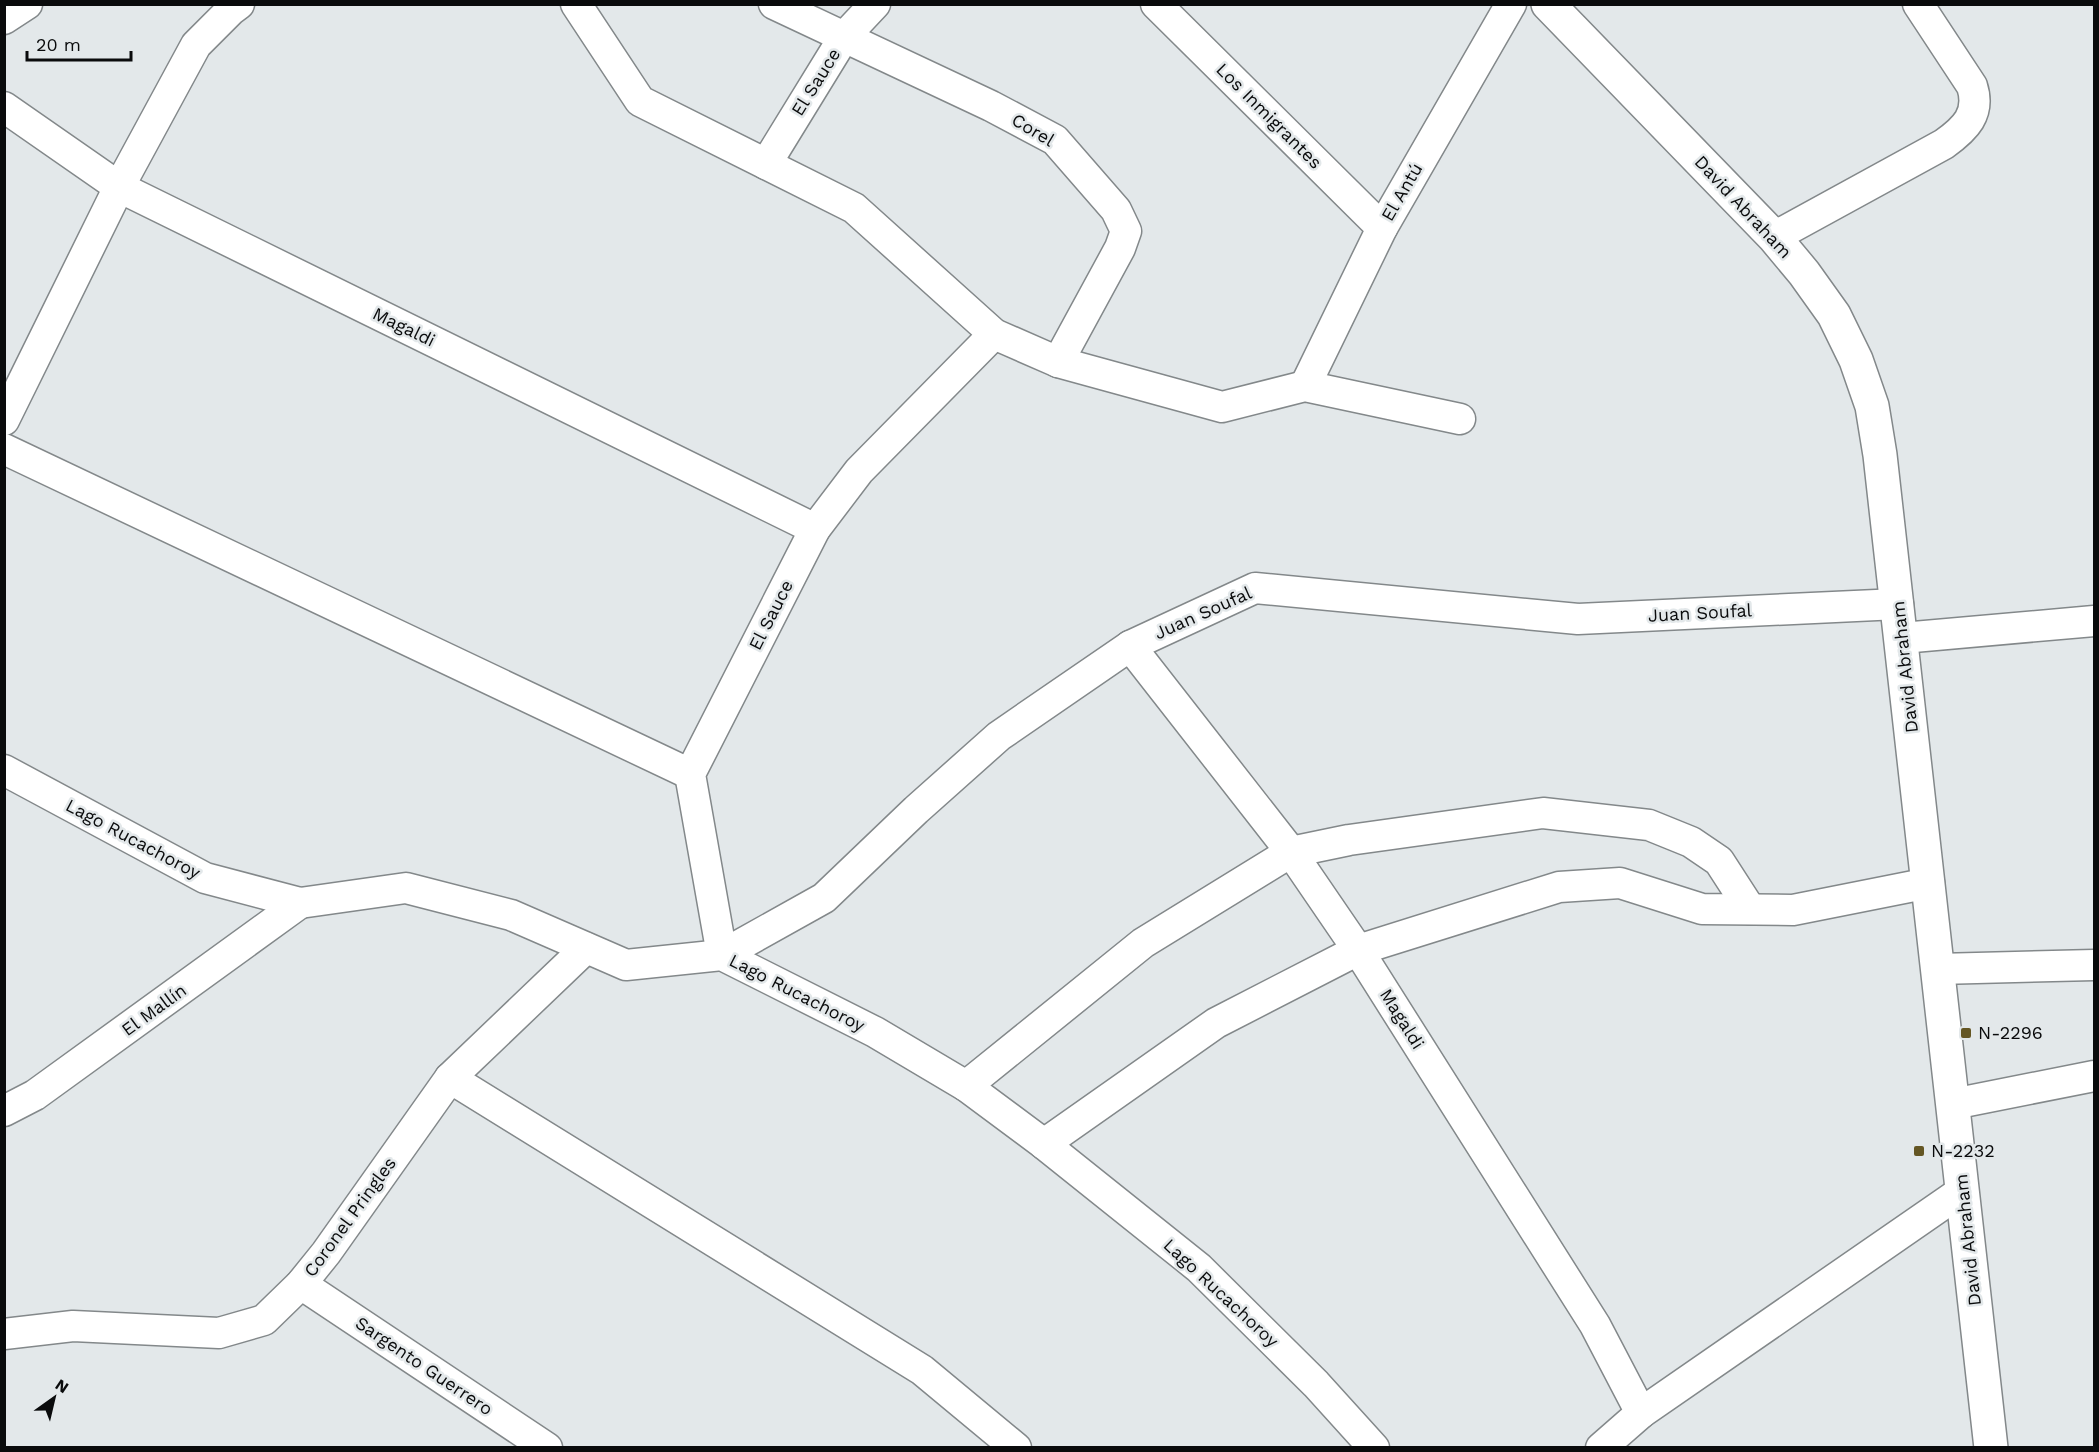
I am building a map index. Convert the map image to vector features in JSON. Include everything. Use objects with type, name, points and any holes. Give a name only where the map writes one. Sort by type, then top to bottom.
[{"type":"main road","name":"David Abraham","points":[[1548,4],[1774,237],[1804,273],[1834,315],[1856,360],[1872,406],[1879,445],[1902,638],[1990,1448]]},
{"type":"street","points":[[4,19],[27,4]]},
{"type":"street","points":[[4,420],[118,187],[196,45],[239,4]]},
{"type":"street","points":[[576,4],[640,101],[854,208],[994,334],[1058,362],[1222,407],[1305,386],[1460,419]]},
{"type":"street","name":"Corel","points":[[774,4],[991,106],[1055,140],[1116,210],[1126,231],[1120,248],[1058,362]]},
{"type":"street","name":"El Sauce","points":[[766,164],[844,37],[875,4]]},
{"type":"street","name":"Los Inmigrantes","points":[[1156,4],[1382,228]]},
{"type":"street","name":"El Antú","points":[[1305,386],[1382,228],[1511,4]]},
{"type":"street","points":[[1774,237],[1944,144],[1966,125],[1974,112],[1976,99],[1972,86],[1918,4]]},
{"type":"street","name":"Magaldi","points":[[4,107],[118,187],[815,530]]},
{"type":"street","name":"El Sauce","points":[[690,774],[815,530],[859,471],[994,334]]},
{"type":"street","points":[[4,449],[690,774],[722,955]]},
{"type":"street","name":"Juan Soufal","points":[[722,955],[824,898],[916,810],[999,736],[1130,646],[1255,588],[1578,619],[1898,604]]},
{"type":"street","points":[[1902,638],[2094,621]]},
{"type":"street","name":"Magaldi","points":[[1130,646],[1291,852],[1358,950],[1595,1325],[1641,1413]]},
{"type":"street","name":"Lago Rucachoroy","points":[[4,770],[205,878],[300,903],[406,888],[511,915],[626,965],[722,955],[875,1032],[966,1086],[1044,1144],[1199,1268],[1316,1384],[1374,1448]]},
{"type":"street","points":[[966,1086],[1143,943],[1291,852],[1349,840],[1543,813],[1649,825],[1691,842],[1719,861],[1750,909]]},
{"type":"street","points":[[1044,1144],[1216,1023],[1358,950],[1559,886],[1620,883],[1702,909],[1793,910],[1929,883]]},
{"type":"street","name":"El Mallín","points":[[4,1111],[35,1095],[300,903]]},
{"type":"street","name":"Coronel Pringles","points":[[4,1334],[73,1326],[219,1333],[264,1320],[301,1284],[326,1253],[450,1078],[586,948]]},
{"type":"street","points":[[1938,969],[2094,965]]},
{"type":"street","points":[[1953,1104],[2094,1076]]},
{"type":"street","points":[[450,1078],[922,1370],[1016,1448]]},
{"type":"street","points":[[1601,1448],[1641,1413],[1962,1191]]},
{"type":"street","name":"Sargento Guerrero","points":[[301,1284],[547,1448]]},
{"type":"place","name":"N-2296","points":[[1966,1033]]},
{"type":"place","name":"N-2232","points":[[1919,1151]]}]
